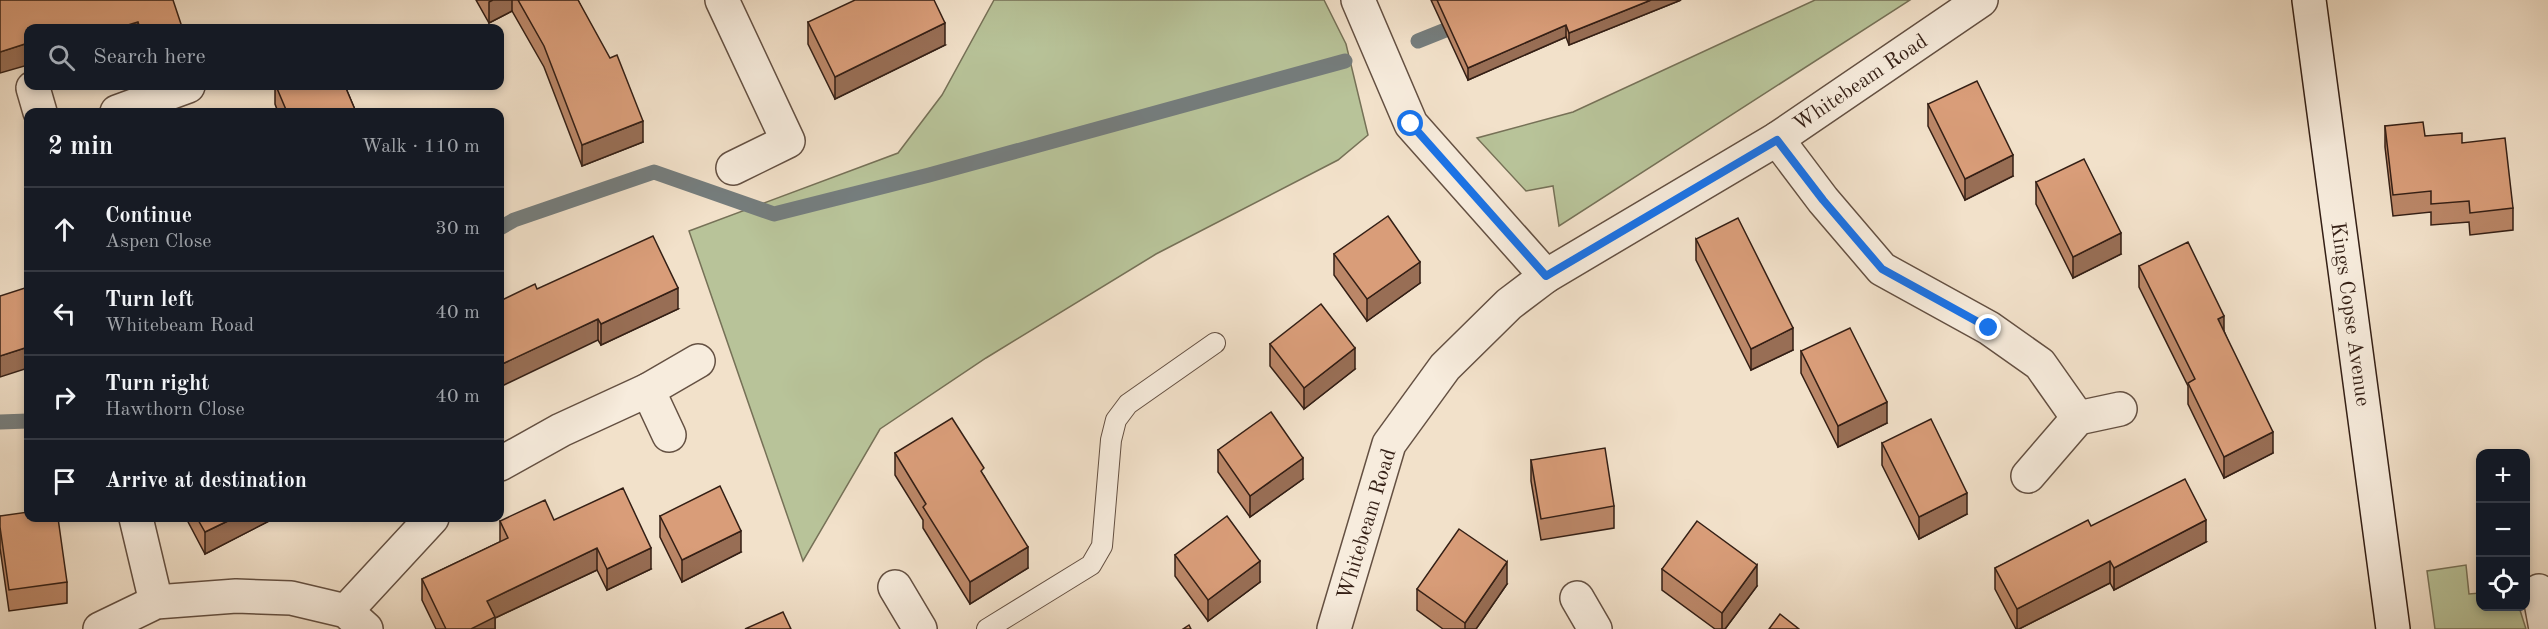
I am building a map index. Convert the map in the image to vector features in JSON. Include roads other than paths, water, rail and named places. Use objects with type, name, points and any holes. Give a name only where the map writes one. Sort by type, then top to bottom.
[{"type":"street","points":[[722,0],[788,141],[733,168]]},
{"type":"street","points":[[1358,0],[1411,124],[1546,276]]},
{"type":"street","name":"Whitebeam Road","points":[[1334,629],[1389,444],[1445,367],[1509,304],[1546,276],[1777,140],[1981,0]]},
{"type":"street","name":"Kings Copse Avenue","points":[[2309,0],[2394,629]]},
{"type":"street","points":[[128,108],[177,90]]},
{"type":"street","points":[[1777,140],[1823,200],[1882,269],[1989,328],[2040,364],[2078,418]]},
{"type":"street","points":[[504,462],[561,430],[648,390],[698,360]]},
{"type":"street","points":[[648,390],[669,435]]},
{"type":"street","points":[[2028,476],[2078,418],[2120,409]]},
{"type":"street","points":[[137,522],[156,602]]},
{"type":"street","points":[[100,629],[156,602],[236,596],[291,598],[356,620],[429,522]]},
{"type":"street","points":[[895,587],[920,629]]},
{"type":"street","points":[[2539,591],[2546,629]]},
{"type":"street","points":[[1577,598],[1595,629]]},
{"type":"lane","points":[[987,629],[1091,565],[1102,546],[1111,440],[1116,420],[1128,404],[1215,343]]},
{"type":"waterway","points":[[1418,41],[1463,23]]},
{"type":"waterway","points":[[504,226],[514,220],[654,172],[774,214],[929,175],[1345,61]]},
{"type":"waterway","points":[[0,422],[24,421]]}]
